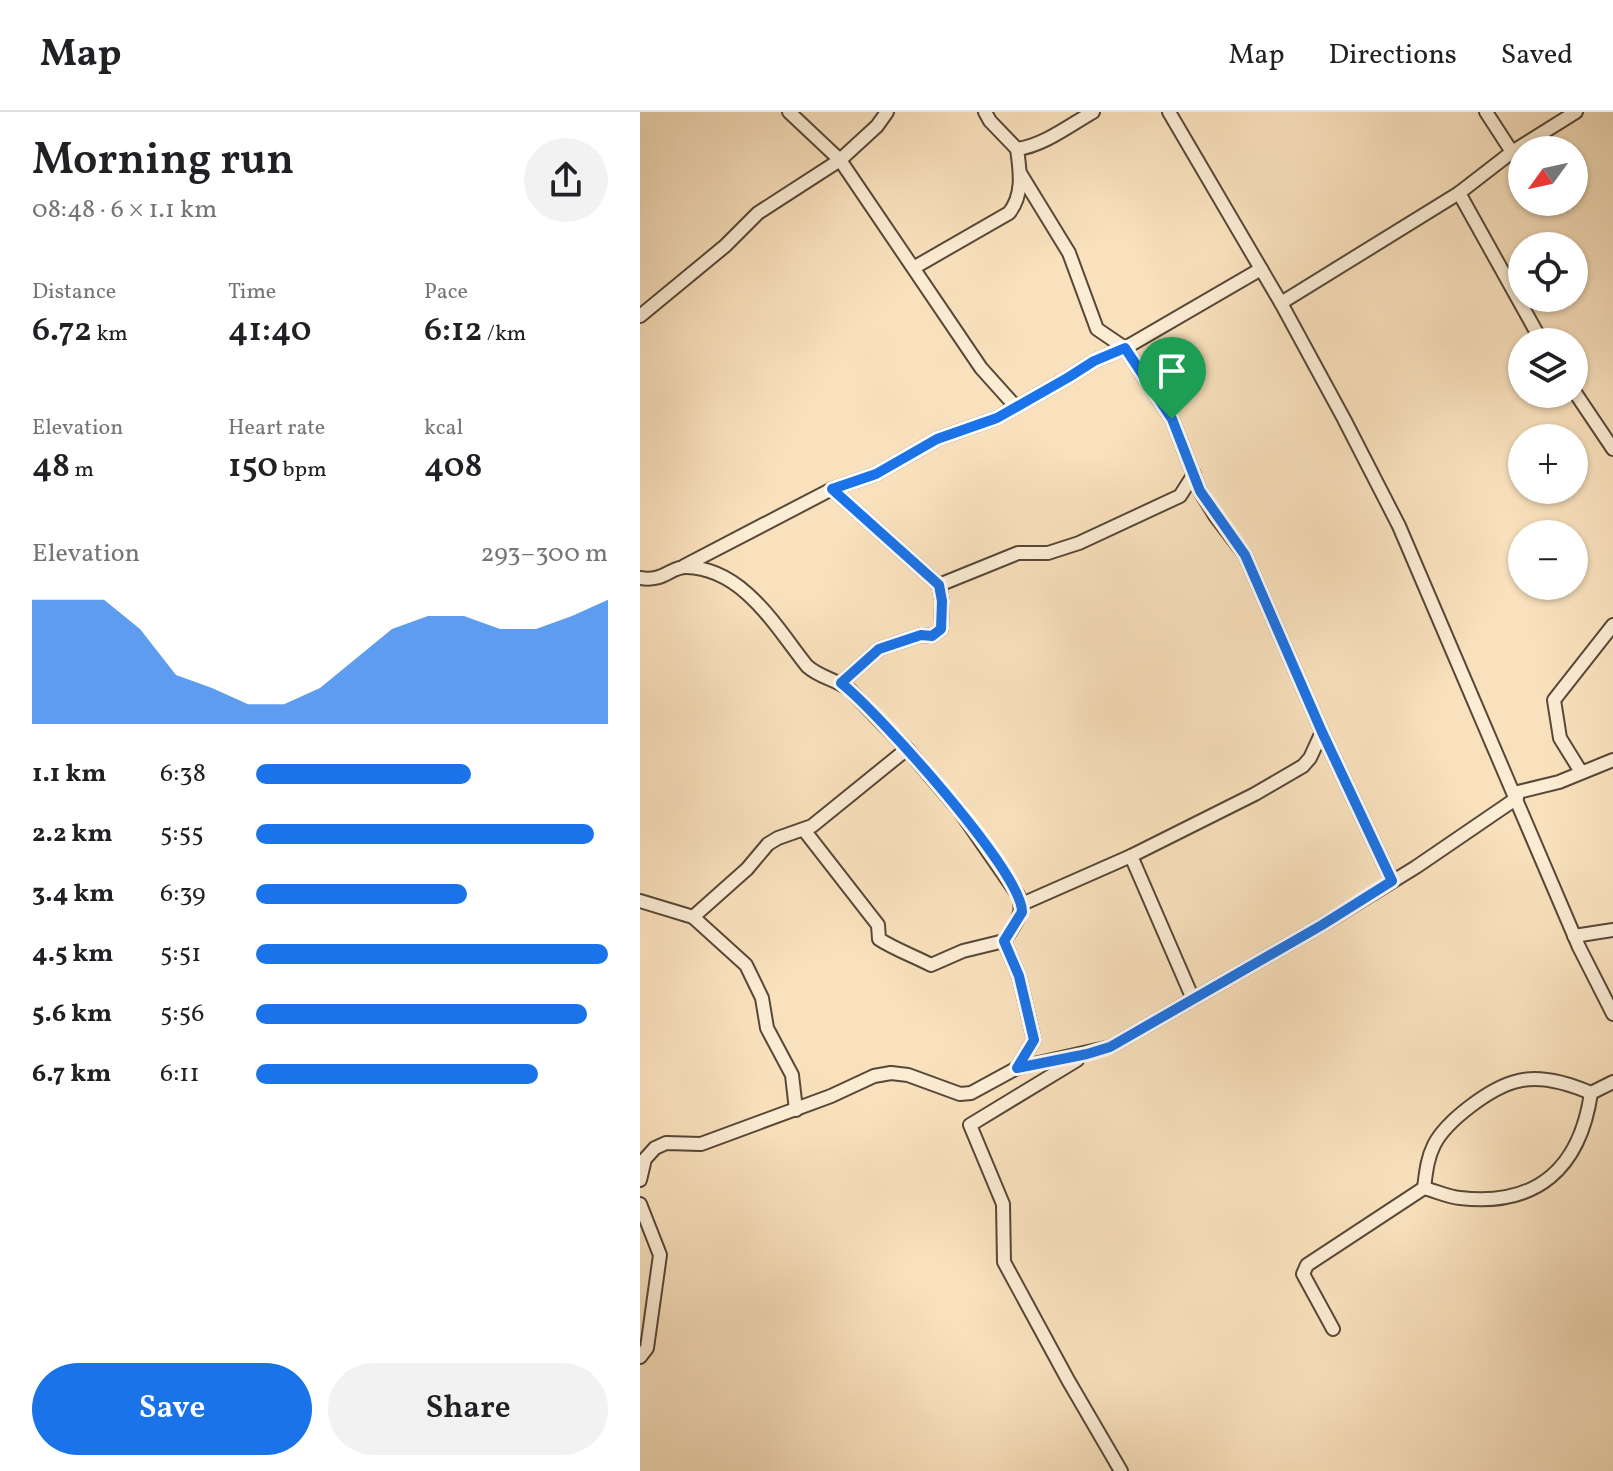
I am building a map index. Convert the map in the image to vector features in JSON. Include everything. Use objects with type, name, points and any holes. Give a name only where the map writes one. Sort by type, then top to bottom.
[{"type":"street","points":[[789,112],[840,160],[981,368],[1016,407]]},
{"type":"street","points":[[640,316],[725,246],[758,213],[840,160],[877,126],[887,112]]},
{"type":"street","points":[[915,267],[1009,213],[1015,205],[1020,173],[1017,149],[985,112]]},
{"type":"street","points":[[1017,149],[1027,148],[1093,112]]},
{"type":"street","points":[[1169,112],[1281,303],[1399,526],[1574,936],[1613,1014]]},
{"type":"street","points":[[1486,112],[1508,146]]},
{"type":"street","points":[[1538,136],[1576,112]]},
{"type":"street","points":[[1281,303],[1459,193],[1508,155]]},
{"type":"street","points":[[1020,173],[1069,253],[1097,329],[1125,348],[1172,419],[1209,506],[1245,555],[1322,732],[1392,881]]},
{"type":"street","points":[[1459,193],[1534,328]]},
{"type":"street","points":[[640,578],[656,580],[832,489],[876,474],[937,439],[987,423],[1261,269]]},
{"type":"street","points":[[1585,408],[1613,449]]},
{"type":"street","points":[[939,585],[1018,553],[1048,553],[1090,539],[1180,496],[1194,474]]},
{"type":"street","points":[[832,489],[939,585],[942,601],[941,629],[932,636],[921,635],[879,649],[841,683]]},
{"type":"street","points":[[684,566],[719,574],[754,600],[807,666],[816,674],[841,683],[907,749],[965,817],[1018,895],[1022,912],[1004,941],[963,951],[931,965],[879,939],[878,925],[804,830]]},
{"type":"street","points":[[1581,772],[1560,738],[1554,700],[1613,625]]},
{"type":"street","points":[[1022,904],[1131,856],[1235,805],[1303,766],[1322,732]]},
{"type":"street","points":[[693,917],[747,869],[768,844],[804,830],[824,817],[907,749]]},
{"type":"street","points":[[640,1180],[645,1159],[655,1148],[666,1143],[701,1144],[796,1110],[874,1076],[891,1073],[917,1077],[960,1094],[971,1093],[1017,1068],[1110,1047],[1322,925],[1515,796],[1613,760]]},
{"type":"street","points":[[1131,856],[1193,999]]},
{"type":"street","points":[[640,901],[693,917],[746,965],[762,998],[767,1028],[792,1075],[796,1110]]},
{"type":"street","points":[[1574,936],[1613,930]]},
{"type":"street","points":[[1004,941],[1019,976],[1034,1040],[1017,1068]]},
{"type":"street","points":[[1087,1054],[970,1125],[1003,1204],[1004,1262],[1121,1471]]},
{"type":"street","points":[[1333,1329],[1303,1274],[1307,1265],[1424,1188],[1428,1158],[1449,1125],[1476,1102],[1518,1081],[1534,1080],[1577,1087],[1591,1093],[1613,1082]]},
{"type":"street","points":[[1424,1188],[1456,1198],[1489,1200],[1509,1198],[1525,1191],[1552,1175],[1576,1149],[1587,1120],[1591,1093]]},
{"type":"street","points":[[640,1204],[660,1255],[647,1348],[640,1357]]},
{"type":"route","points":[[1125,348],[1172,419],[1200,491],[1245,555],[1322,732],[1392,881],[1322,925],[1110,1047],[1017,1068],[1034,1040],[1019,976],[1004,941],[1022,912],[1018,895],[959,810],[907,749],[841,683],[879,649],[921,635],[932,636],[941,629],[939,585],[832,489],[876,474],[937,439],[987,423],[1094,361],[1125,348]]}]
